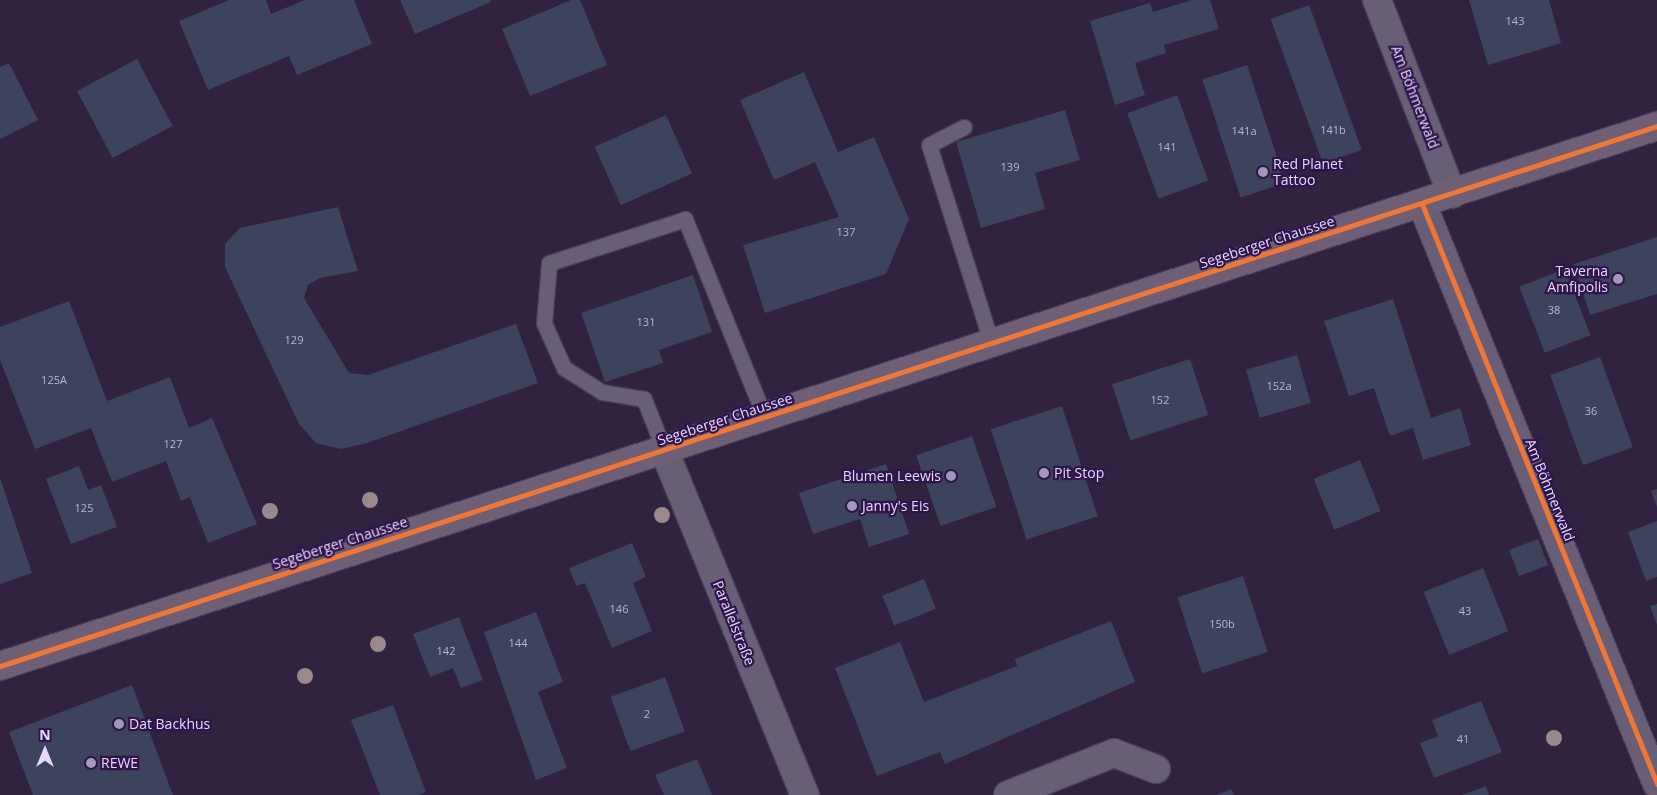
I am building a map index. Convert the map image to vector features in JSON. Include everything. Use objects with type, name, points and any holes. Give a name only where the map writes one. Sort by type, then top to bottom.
[{"type":"main road","name":"Segeberger Chaussee","points":[[0,666],[1657,126]]},
{"type":"street","name":"Am Böhmerwald","points":[[1378,0],[1452,194]]},
{"type":"street","name":"Am Böhmerwald","points":[[1422,204],[1657,784]]},
{"type":"street","name":"Parallelstraße","points":[[664,450],[805,795]]},
{"type":"street","points":[[1008,795],[1114,753],[1156,769]]},
{"type":"lane","points":[[964,127],[930,145],[992,344]]},
{"type":"lane","points":[[664,450],[644,399],[602,392],[564,368],[544,323],[549,263],[685,219],[765,418]]},
{"type":"building","points":[[229,0],[266,0],[271,14],[305,0],[354,0],[372,44],[297,75],[289,56],[208,90],[179,21]]},
{"type":"building","points":[[400,0],[490,0],[491,2],[415,34]]},
{"type":"building","points":[[571,0],[580,0],[607,65],[530,96],[502,29]]},
{"type":"building","points":[[1192,0],[1210,0],[1219,29],[1164,45],[1166,53],[1135,63],[1145,95],[1115,105],[1090,21],[1150,3],[1153,12]]},
{"type":"building","points":[[1469,0],[1549,0],[1561,43],[1488,65]]},
{"type":"building","points":[[1309,5],[1362,150],[1323,164],[1270,19]]},
{"type":"building","points":[[137,59],[173,126],[113,158],[77,91]]},
{"type":"building","points":[[9,63],[38,120],[0,139],[0,67]]},
{"type":"building","points":[[1247,65],[1285,183],[1241,197],[1202,80]]},
{"type":"building","points":[[804,72],[838,152],[874,137],[909,219],[886,274],[765,313],[743,245],[839,217],[815,162],[774,180],[740,100]]},
{"type":"building","points":[[1177,95],[1208,181],[1158,199],[1127,113]]},
{"type":"building","points":[[1065,110],[1080,160],[1035,173],[1045,209],[981,228],[956,142]]},
{"type":"building","points":[[666,115],[692,173],[621,205],[595,147]]},
{"type":"building","points":[[338,207],[358,271],[320,278],[308,285],[304,298],[349,373],[368,375],[516,324],[538,383],[367,443],[341,449],[316,443],[299,424],[225,267],[225,244],[240,228]]},
{"type":"building","name":"Taverna Amfipolis","points":[[1657,237],[1657,294],[1590,315],[1574,264]]},
{"type":"building","points":[[1565,269],[1590,335],[1545,353],[1519,287]]},
{"type":"building","points":[[693,275],[712,332],[659,350],[663,363],[605,382],[581,313]]},
{"type":"building","points":[[1393,299],[1431,418],[1460,408],[1471,445],[1423,460],[1413,428],[1390,436],[1374,388],[1349,396],[1324,321]]},
{"type":"building","points":[[69,301],[107,401],[170,377],[189,428],[212,418],[257,524],[208,543],[190,497],[181,501],[166,461],[112,482],[91,428],[35,449],[0,360],[0,327]]},
{"type":"building","points":[[1297,355],[1311,403],[1260,418],[1246,370]]},
{"type":"building","points":[[1600,357],[1633,447],[1583,465],[1550,375]]},
{"type":"building","points":[[1190,359],[1208,415],[1130,440],[1112,384]]},
{"type":"building","name":"Pit Stop","points":[[1062,406],[1098,516],[1027,539],[991,429]]},
{"type":"building","points":[[972,436],[996,507],[941,526],[916,455]]},
{"type":"building","points":[[1360,460],[1381,511],[1334,530],[1314,479]]},
{"type":"building","name":"Janny's Eis","points":[[886,464],[909,534],[869,547],[860,519],[813,534],[799,493]]},
{"type":"building","points":[[79,466],[88,490],[101,485],[117,527],[71,544],[46,479]]},
{"type":"building","points":[[0,478],[32,573],[0,584]]},
{"type":"building","points":[[1657,489],[1657,507],[1651,491]]},
{"type":"building","points":[[1657,521],[1657,577],[1646,581],[1628,532]]},
{"type":"building","points":[[1538,539],[1548,565],[1519,576],[1509,550]]},
{"type":"building","points":[[632,543],[646,577],[633,583],[652,631],[612,648],[585,583],[576,586],[569,568]]},
{"type":"building","points":[[1483,568],[1508,631],[1449,655],[1424,592]]},
{"type":"building","points":[[1243,576],[1268,652],[1202,673],[1177,597]]},
{"type":"building","points":[[924,579],[936,609],[894,626],[882,596]]},
{"type":"building","points":[[1657,604],[1657,625],[1650,606]]},
{"type":"building","points":[[536,612],[563,682],[538,692],[567,768],[536,780],[484,632]]},
{"type":"building","points":[[459,617],[483,680],[461,688],[453,668],[430,677],[413,634]]},
{"type":"building","points":[[1111,621],[1135,682],[945,764],[940,752],[877,776],[835,668],[900,642],[924,702],[1017,666],[1015,659]]},
{"type":"building","points":[[665,677],[685,732],[630,751],[610,697]]},
{"type":"building","name":"REWE","points":[[132,685],[173,795],[33,795],[9,732]]},
{"type":"building","points":[[1481,701],[1502,752],[1434,778],[1420,743],[1438,736],[1432,720]]},
{"type":"building","points":[[393,705],[426,792],[419,795],[380,795],[351,720]]},
{"type":"building","points":[[697,759],[712,795],[664,795],[655,775]]},
{"type":"building","points":[[1486,786],[1489,795],[1462,795]]},
{"type":"building","points":[[1231,789],[1234,795],[1216,795]]},
{"type":"cycle path","points":[[0,666],[1657,126]]},
{"type":"cycle path","points":[[1422,204],[1657,784]]},
{"type":"place","name":"Red Planet Tattoo","points":[[1263,172]]},
{"type":"place","name":"Taverna Amfipolis","points":[[1618,279]]},
{"type":"place","name":"Pit Stop","points":[[1044,473]]},
{"type":"place","name":"Blumen Leewis","points":[[951,476]]},
{"type":"place","name":"Janny's Eis","points":[[852,506]]},
{"type":"place","name":"Dat Backhus","points":[[119,724]]},
{"type":"place","name":"REWE","points":[[91,763]]}]
